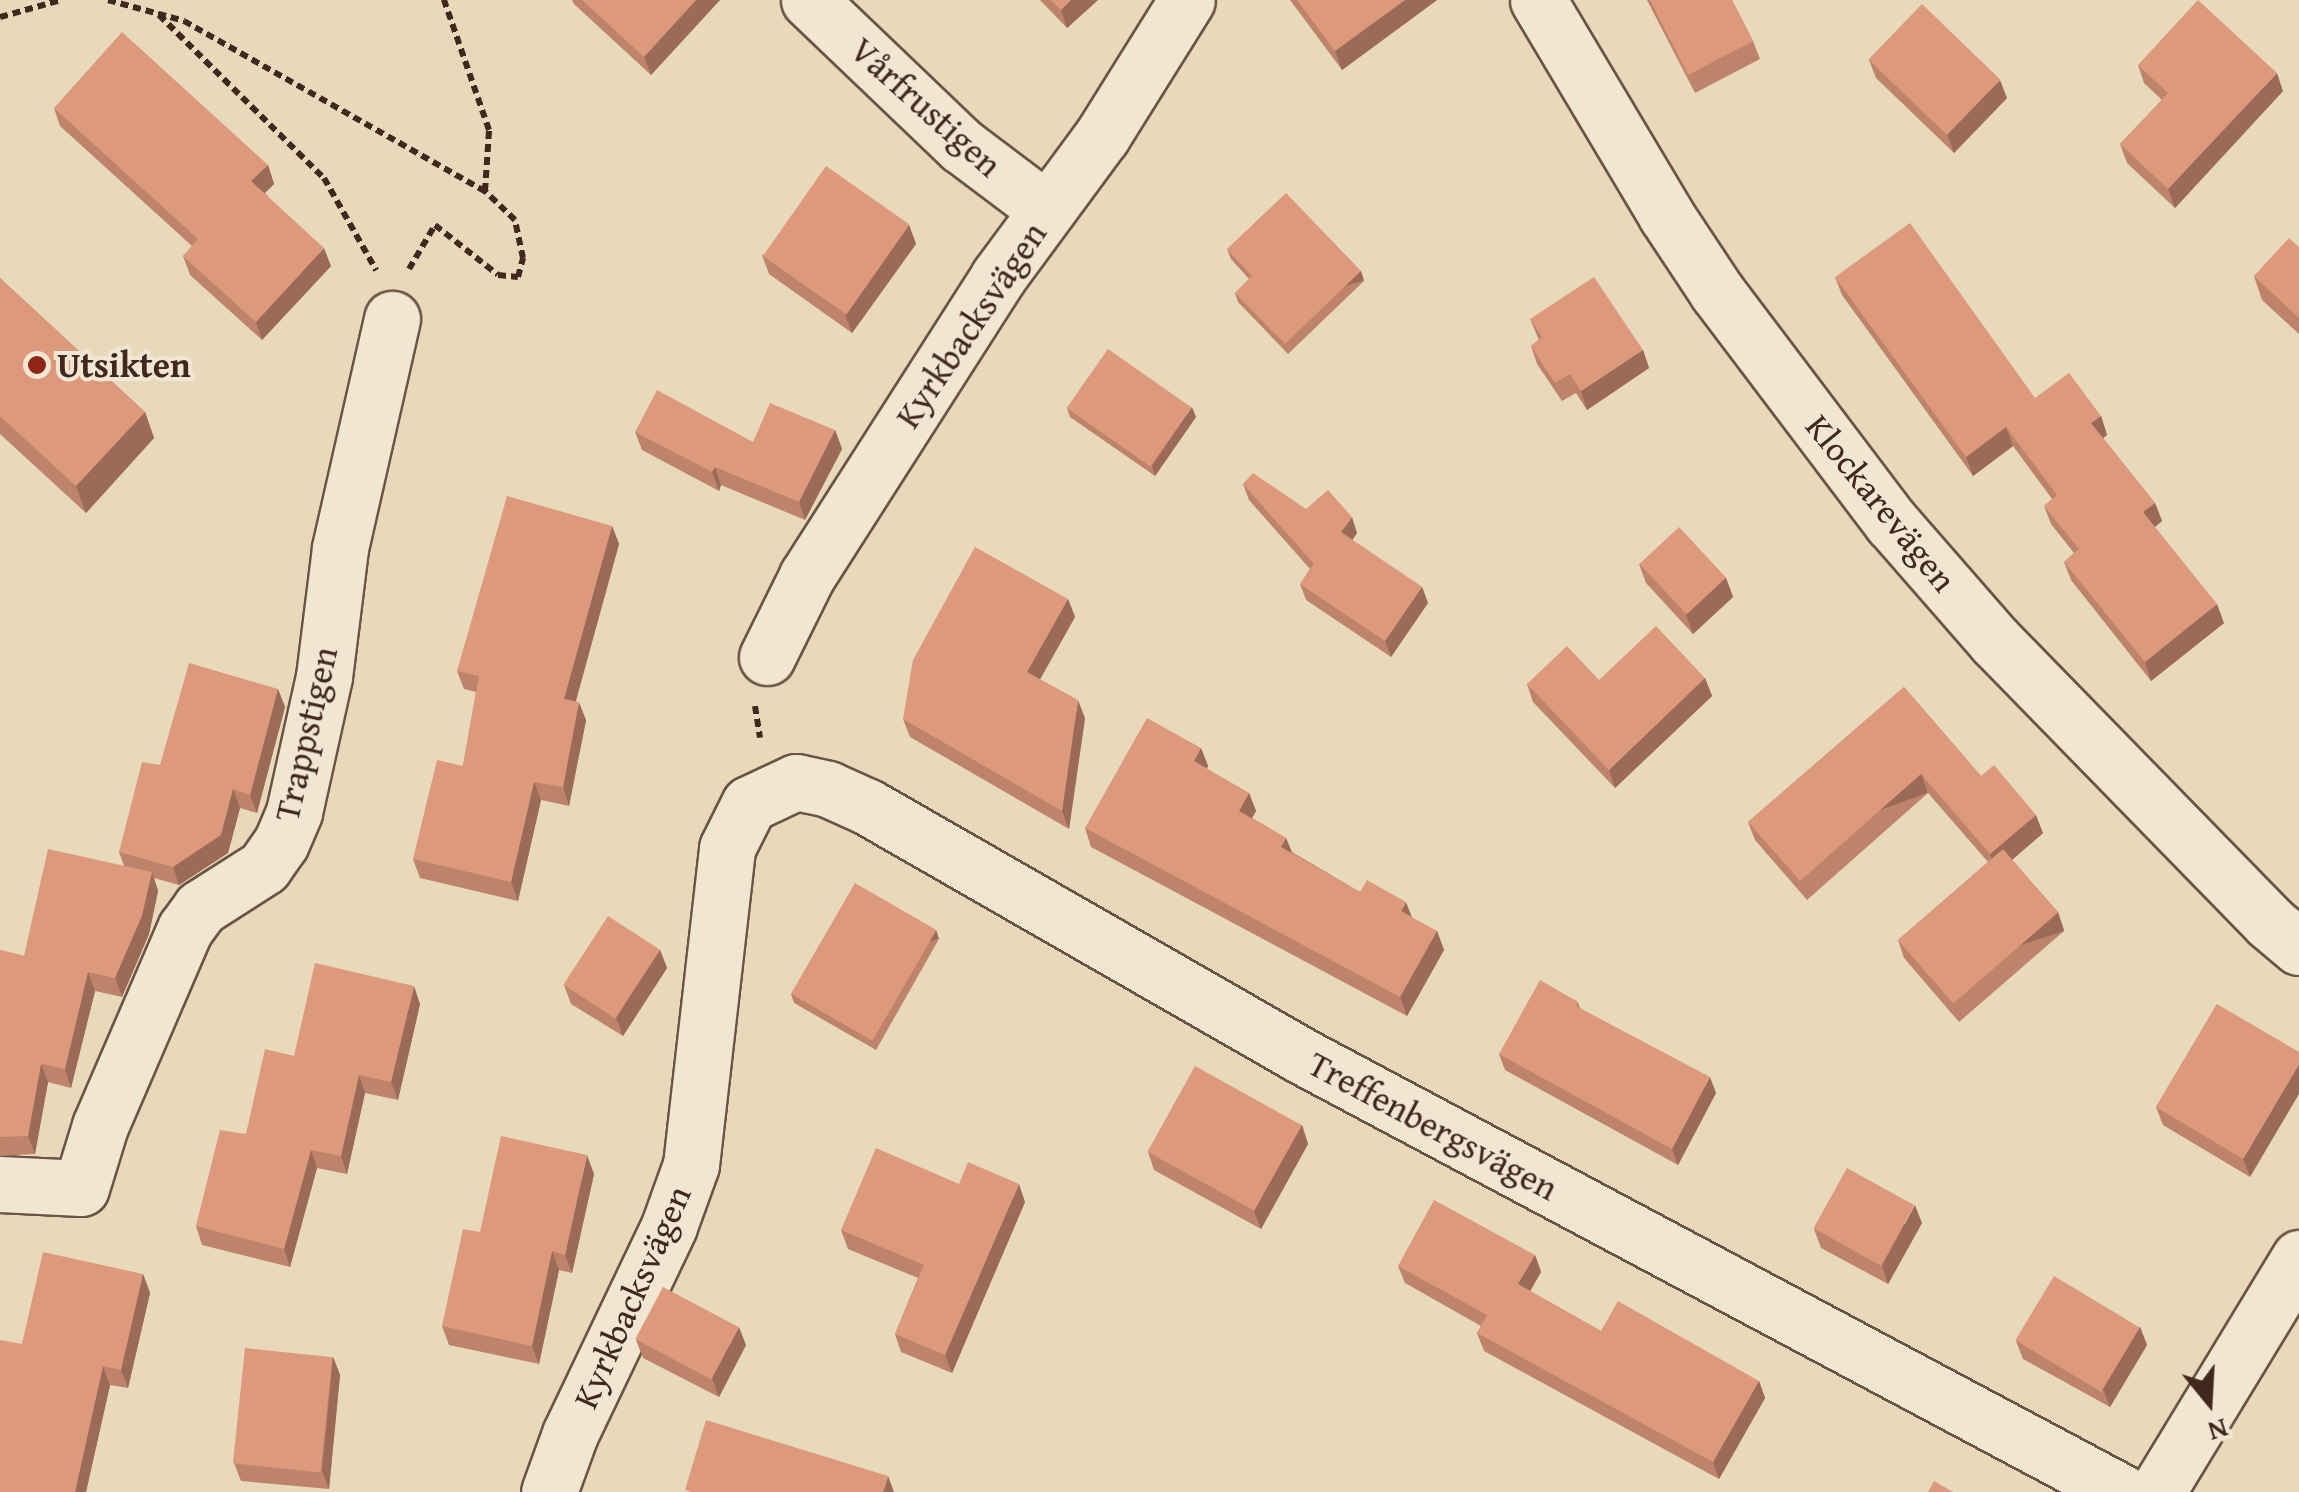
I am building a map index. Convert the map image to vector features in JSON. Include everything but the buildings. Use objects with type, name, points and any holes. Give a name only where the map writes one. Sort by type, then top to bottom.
[{"type":"street","name":"Vårfrustigen","points":[[809,0],[962,146],[1047,210]]},
{"type":"street","name":"Kyrkbacksvägen","points":[[766,657],[828,543],[998,277],[1102,136],[1187,0]]},
{"type":"street","name":"Klockarevägen","points":[[1538,0],[1666,216],[1717,292],[1892,524],[1995,641],[2269,922],[2299,947]]},
{"type":"street","name":"Trappstigen","points":[[0,1184],[80,1188],[100,1126],[185,929],[200,908],[264,867],[281,842],[294,812],[324,677],[344,531],[392,319]]},
{"type":"street","name":"Treffenbergsvägen","points":[[759,798],[796,782],[828,789],[868,807],[1302,1056],[2121,1492]]},
{"type":"street","name":"Kyrkbacksvägen","points":[[550,1492],[595,1380],[670,1226],[690,1164],[727,848],[759,798]]},
{"type":"street","points":[[2158,1492],[2299,1258]]},
{"type":"path","points":[[0,17],[61,0]]},
{"type":"path","points":[[108,0],[184,21],[484,191],[515,220],[523,258],[518,277],[498,275],[435,225],[415,254],[392,319]]},
{"type":"path","points":[[444,0],[488,130],[484,191]]},
{"type":"path","points":[[157,13],[324,178],[372,258],[392,319]]},
{"type":"path","points":[[759,798],[754,699],[766,657]]},
{"type":"place","name":"Utsikten","points":[[37,365]]}]
